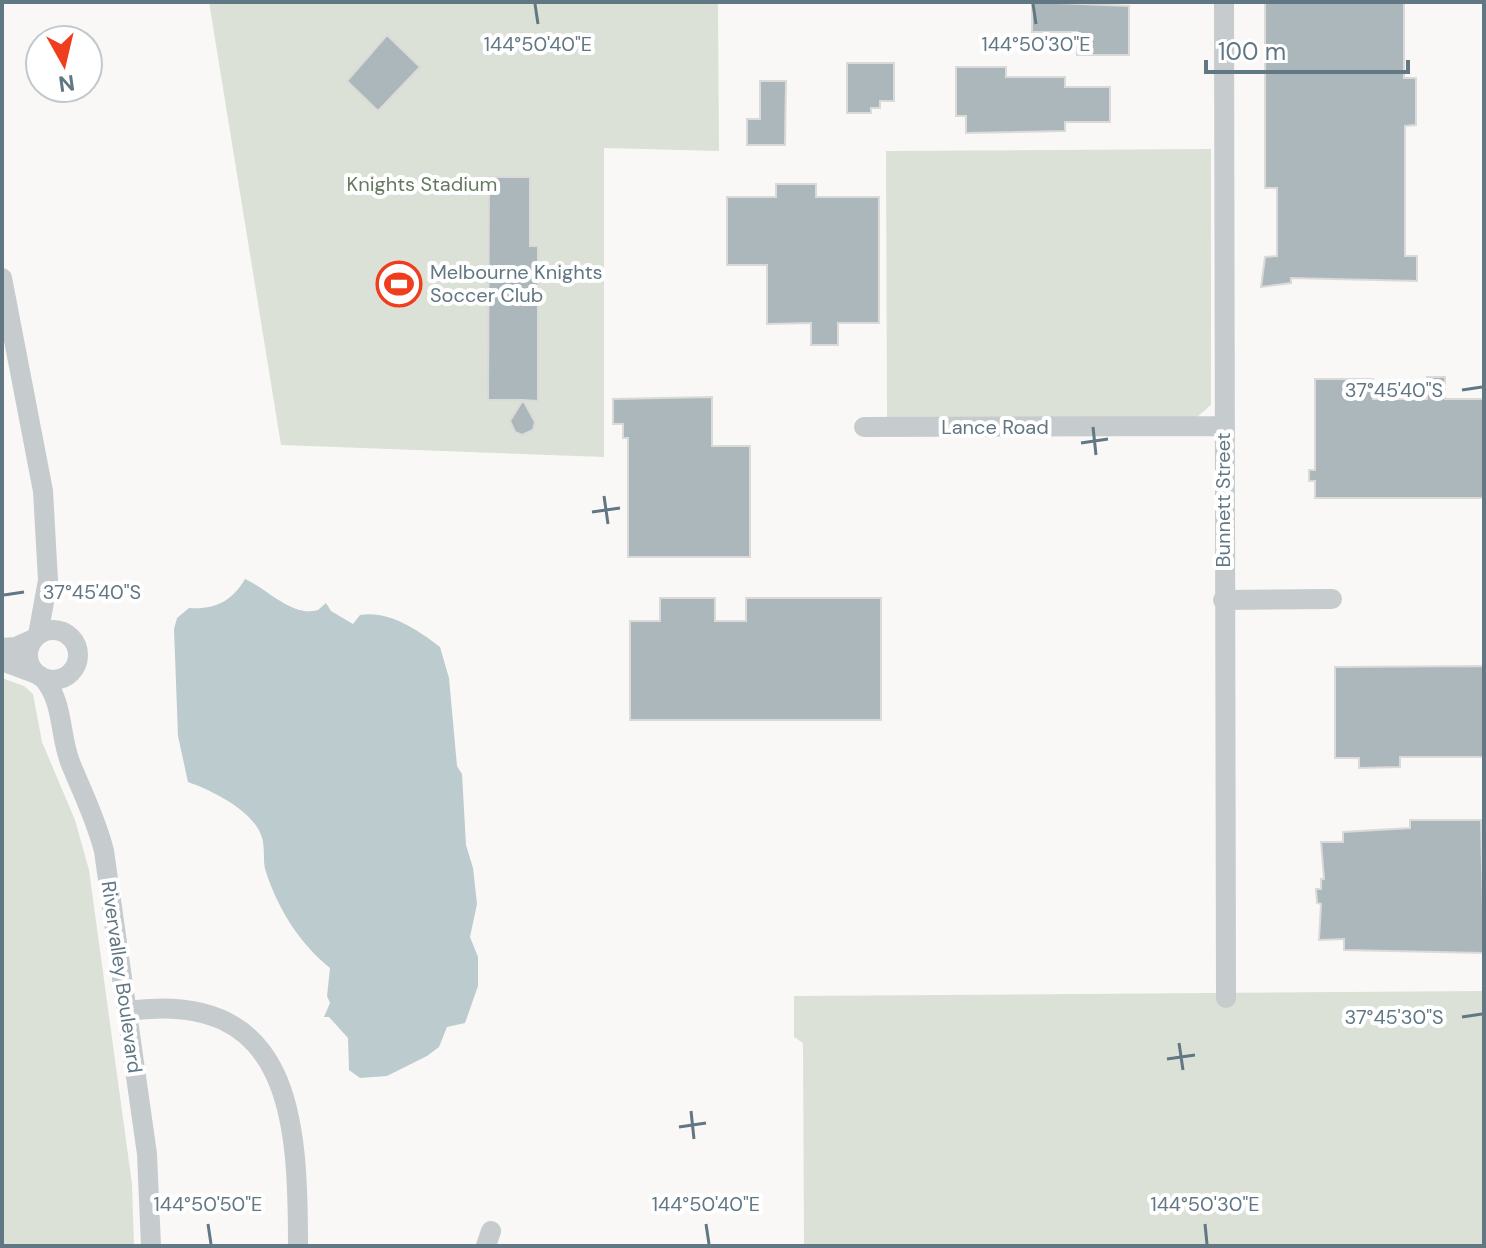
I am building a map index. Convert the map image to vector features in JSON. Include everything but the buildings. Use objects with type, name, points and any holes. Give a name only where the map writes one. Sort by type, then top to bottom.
[{"type":"street","name":"Bunnett Street","points":[[1224,2],[1226,998]]},
{"type":"street","points":[[2,278],[41,475],[48,580],[36,637],[28,658],[41,676]]},
{"type":"street","name":"Lance Road","points":[[864,427],[1223,426]]},
{"type":"street","points":[[2,661],[41,676],[66,677],[76,665],[78,649],[68,635],[48,580]]},
{"type":"street","points":[[1223,600],[1332,599]]},
{"type":"street","points":[[2,648],[16,647],[53,630],[68,635]]},
{"type":"street","name":"Rivervalley Boulevard","points":[[61,714],[76,665]]},
{"type":"street","name":"Rivervalley Boulevard","points":[[41,676],[61,714],[70,760],[97,823],[104,851],[147,1154],[151,1246]]},
{"type":"street","points":[[127,1011],[179,1007],[212,1015],[245,1034],[271,1064],[281,1085],[291,1129],[298,1246]]},
{"type":"green space","name":"Knights Stadium","points":[[209,2],[718,2],[719,151],[604,148],[604,457],[281,445]]},
{"type":"green space","points":[[1211,149],[1211,405],[1197,417],[887,417],[886,151]]},
{"type":"green space","points":[[2,678],[24,686],[33,694],[42,742],[75,820],[89,870],[132,1184],[134,1246],[2,1246]]},
{"type":"green space","points":[[1484,991],[1484,1246],[804,1246],[803,1043],[794,1037],[794,996]]},
{"type":"shaded area","points":[[245,579],[299,610],[318,610],[326,603],[331,611],[353,624],[360,615],[371,614],[403,623],[440,647],[449,678],[457,766],[462,774],[466,845],[473,868],[477,904],[470,937],[478,957],[478,986],[465,1023],[447,1027],[439,1047],[387,1076],[360,1078],[349,1070],[348,1038],[329,1017],[324,1017],[330,1003],[327,996],[330,968],[300,937],[277,899],[266,872],[262,839],[256,826],[230,802],[188,782],[178,736],[174,629],[177,618],[189,608],[215,606],[222,602]]},
{"type":"place","name":"Melbourne Knights Soccer Club","points":[[399,284]]}]
